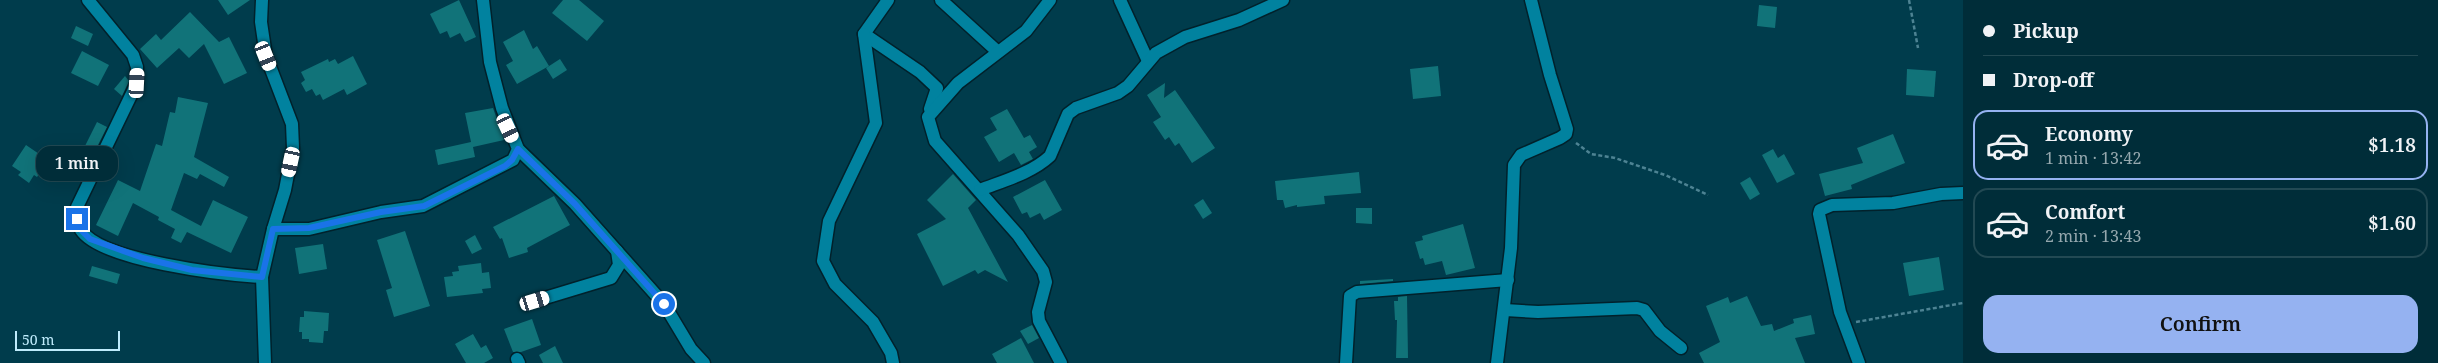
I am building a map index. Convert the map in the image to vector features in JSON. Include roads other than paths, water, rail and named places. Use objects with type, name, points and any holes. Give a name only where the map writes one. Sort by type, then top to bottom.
[{"type":"street","points":[[88,0],[133,56],[137,67],[137,83],[77,207],[77,219],[80,229],[90,239],[112,249],[158,263],[212,273],[262,277]]},
{"type":"street","points":[[262,0],[261,22],[266,56],[292,124],[293,148],[285,190],[273,229],[262,277],[265,363]]},
{"type":"street","points":[[483,0],[490,62],[502,108],[518,149],[575,204],[664,304],[691,349],[704,363]]},
{"type":"street","points":[[888,0],[864,34],[876,122],[829,221],[823,261],[835,284],[873,322],[891,353],[893,363]]},
{"type":"street","points":[[941,0],[998,52]]},
{"type":"street","points":[[928,117],[958,83],[1026,31],[1050,0]]},
{"type":"street","points":[[1120,0],[1148,61]]},
{"type":"street","points":[[980,190],[1020,174],[1045,161],[1050,156],[1068,114],[1076,108],[1118,93],[1128,86],[1148,61],[1168,46],[1185,37],[1239,20],[1283,0]]},
{"type":"street","points":[[1497,363],[1508,280],[1514,165],[1521,155],[1566,134],[1566,122],[1550,75],[1531,0]]},
{"type":"street","points":[[864,34],[920,72],[937,88],[928,117],[935,141],[1018,235],[1043,271],[1046,282],[1038,312],[1039,321],[1061,363]]},
{"type":"street","points":[[273,229],[309,228],[381,212],[424,206],[505,166],[512,160],[518,149]]},
{"type":"street","points":[[1859,363],[1845,324],[1821,223],[1820,210],[1832,205],[1893,203],[1941,194],[1963,194]]},
{"type":"street","points":[[535,301],[611,278],[619,265],[617,251]]},
{"type":"street","points":[[1346,363],[1350,296],[1357,292],[1508,280]]},
{"type":"street","points":[[1505,310],[1538,312],[1637,308],[1644,310],[1660,332],[1681,348]]}]
